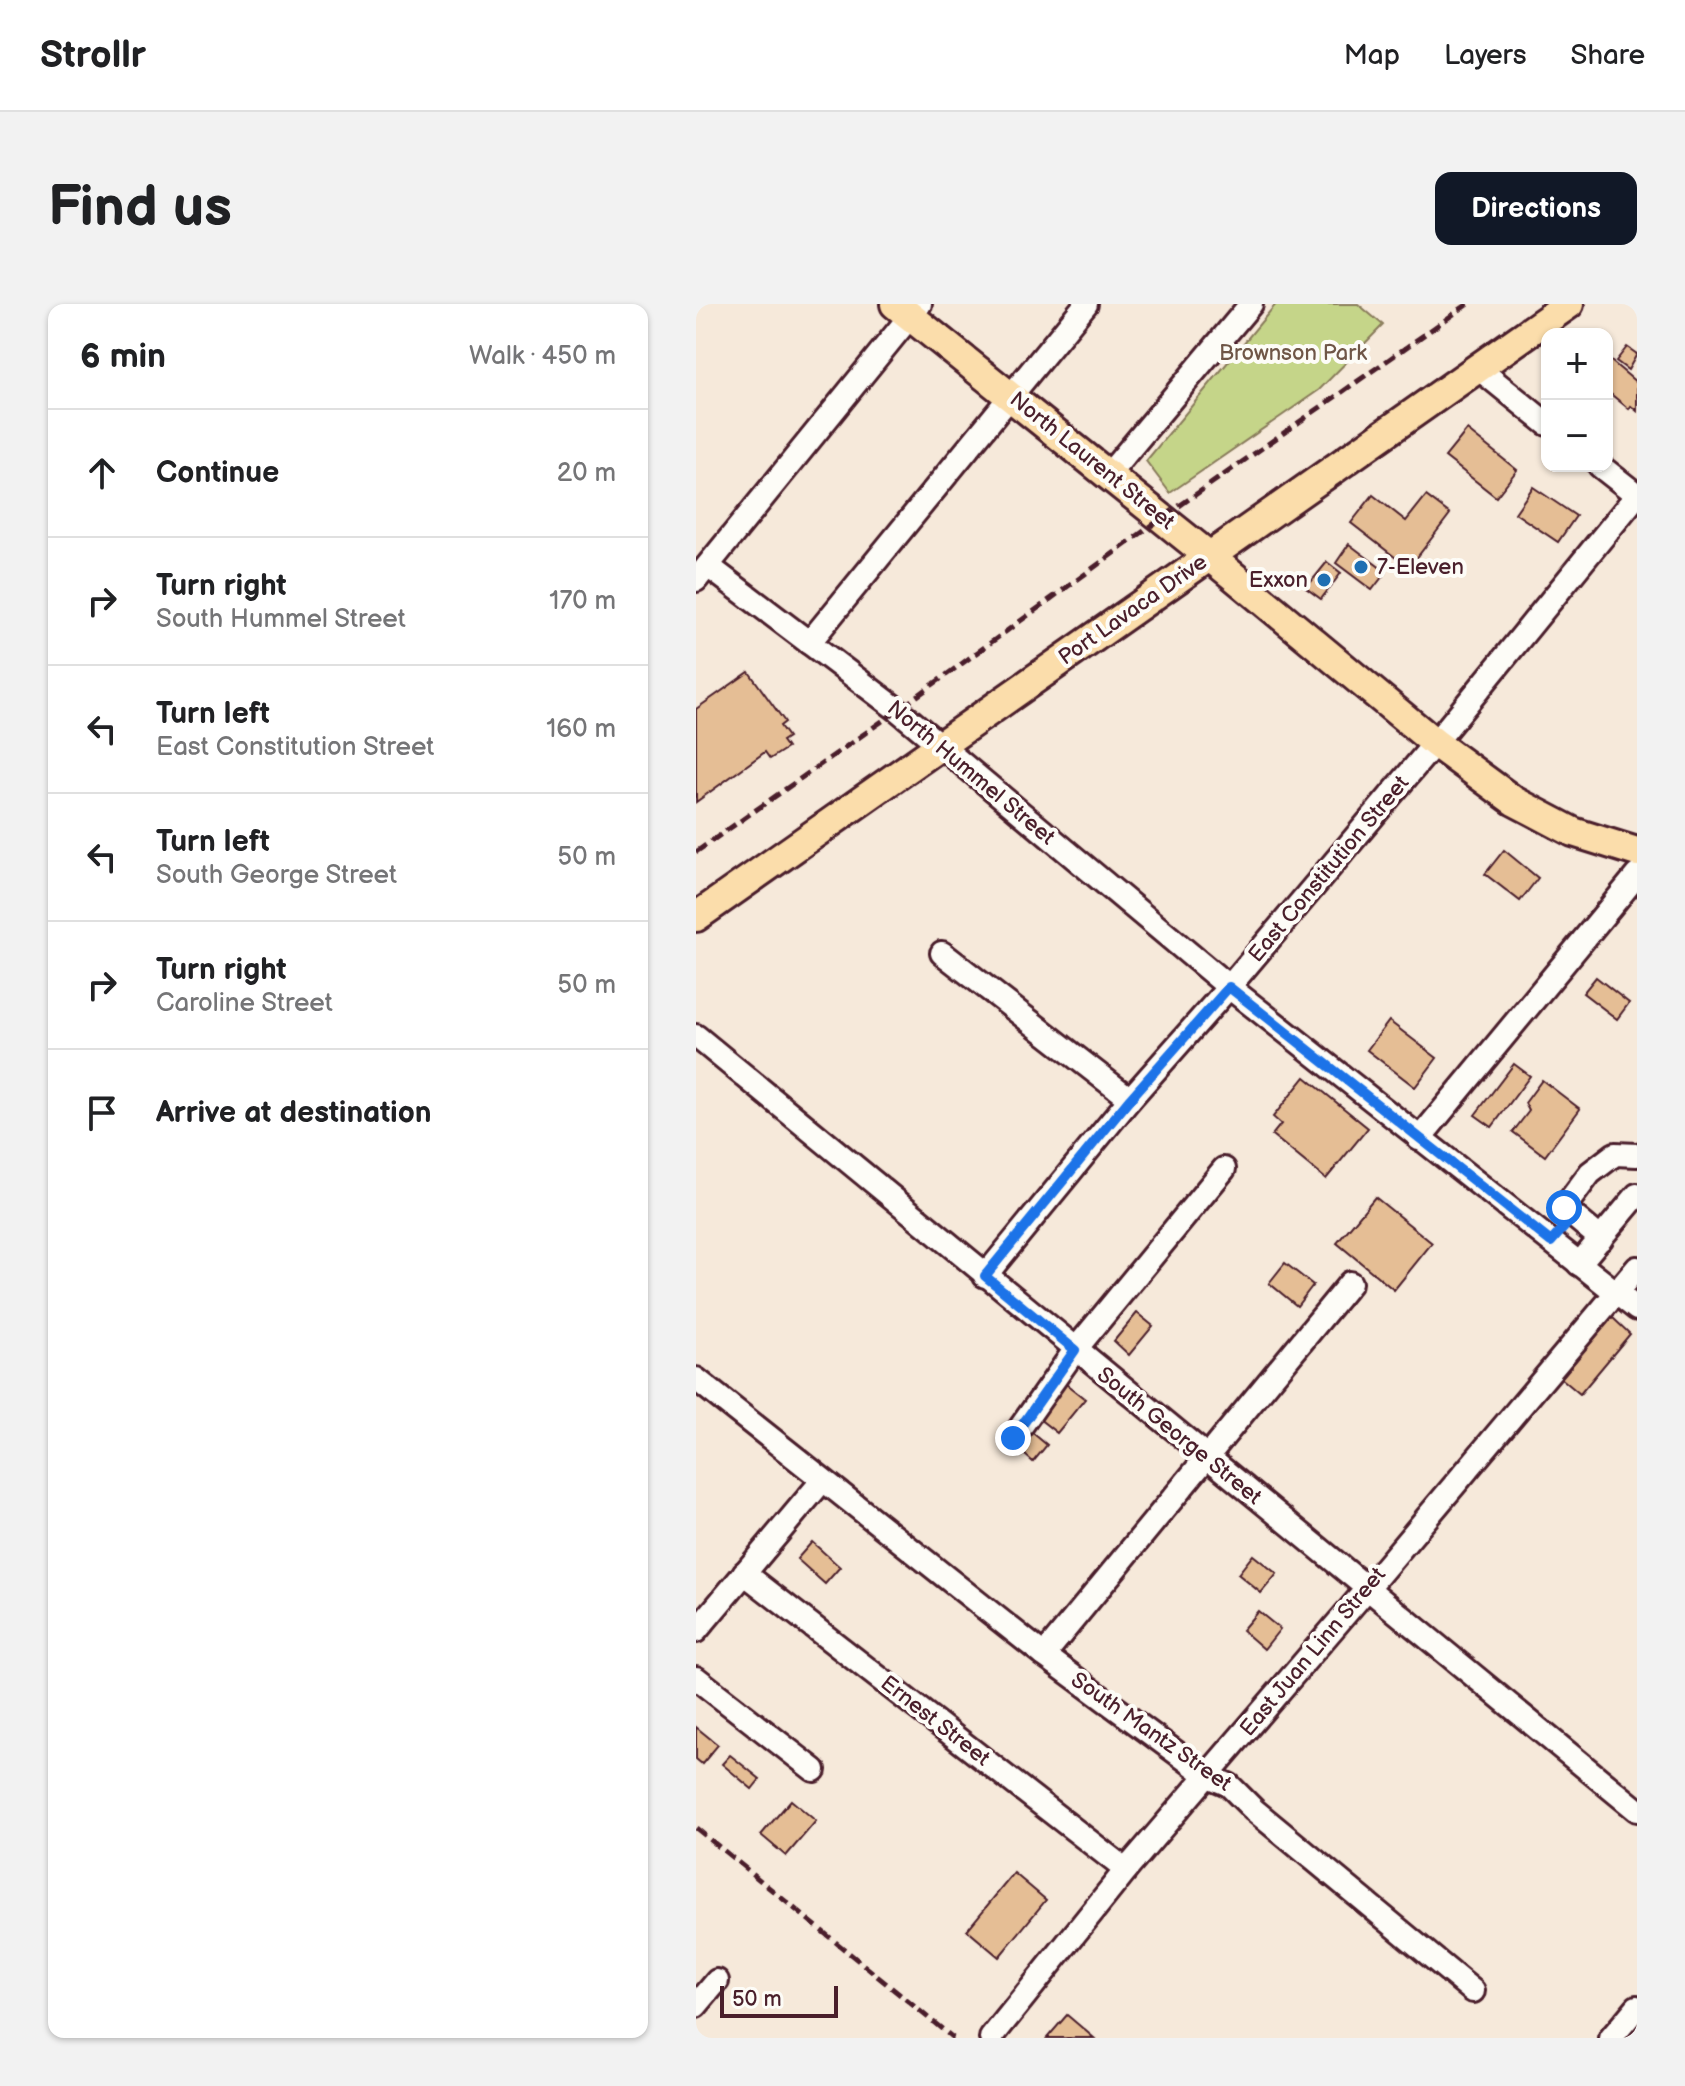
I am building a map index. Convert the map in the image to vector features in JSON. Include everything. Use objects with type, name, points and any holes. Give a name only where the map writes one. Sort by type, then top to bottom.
[{"type":"main road","name":"Port Lavaca Drive","points":[[696,917],[1569,304]]},
{"type":"main road","name":"North Laurent Street","points":[[909,308],[1010,396],[1435,743],[1514,801],[1573,832],[1637,852]]},
{"type":"street","points":[[809,643],[1086,304]]},
{"type":"street","points":[[1108,475],[1251,304]]},
{"type":"street","points":[[702,573],[909,308]]},
{"type":"street","points":[[1478,368],[1541,419]]},
{"type":"street","points":[[1608,472],[1637,495]]},
{"type":"street","name":"East Constitution Street","points":[[985,1276],[1130,1099],[1435,743],[1637,495]]},
{"type":"street","name":"North Hummel Street","points":[[702,573],[809,643],[898,710],[1229,987],[1637,1309]]},
{"type":"street","points":[[1419,1139],[1637,875]]},
{"type":"street","points":[[942,953],[1130,1099]]},
{"type":"street","name":"South George Street","points":[[696,1036],[1637,1810]]},
{"type":"street","points":[[1601,1239],[1564,1208],[1590,1173],[1615,1154],[1637,1155]]},
{"type":"street","points":[[1013,1438],[1075,1350],[1224,1169]]},
{"type":"street","points":[[1579,1264],[1637,1195]]},
{"type":"street","points":[[1551,1242],[1574,1216]]},
{"type":"street","name":"East Juan Linn Street","points":[[991,2038],[1126,1870],[1637,1268]]},
{"type":"street","points":[[1044,1655],[1350,1283]]},
{"type":"street","name":"South Mantz Street","points":[[696,1379],[1044,1655],[1208,1776],[1229,1785],[1254,1810],[1473,1991]]},
{"type":"street","points":[[696,1631],[822,1481]]},
{"type":"street","name":"Ernest Street","points":[[744,1573],[1126,1870]]},
{"type":"street","points":[[696,1678],[814,1770]]},
{"type":"street","points":[[696,2006],[717,1981]]},
{"type":"street","points":[[1611,2038],[1637,2007]]},
{"type":"green space","name":"Brownson Park","points":[[1276,304],[1358,304],[1383,325],[1319,390],[1170,493],[1146,461]]},
{"type":"building","points":[[1627,347],[1637,354],[1628,370],[1616,361]]},
{"type":"building","points":[[1613,363],[1637,383],[1637,411],[1631,406],[1629,409],[1613,396]]},
{"type":"building","points":[[1467,430],[1517,470],[1496,497],[1445,457]]},
{"type":"building","points":[[1533,487],[1576,516],[1558,542],[1515,513]]},
{"type":"building","points":[[1373,495],[1406,521],[1426,496],[1450,514],[1409,568],[1351,523]]},
{"type":"building","name":"7-Eleven","points":[[1349,544],[1386,572],[1372,590],[1336,563]]},
{"type":"building","name":"Exxon","points":[[1327,562],[1341,573],[1321,599],[1306,588]]},
{"type":"building","points":[[749,672],[785,722],[780,726],[788,737],[782,741],[787,748],[770,759],[765,752],[696,802],[696,709]]},
{"type":"building","points":[[1504,850],[1538,878],[1520,901],[1485,874]]},
{"type":"building","points":[[1596,977],[1629,1003],[1617,1019],[1583,993]]},
{"type":"building","points":[[1389,1021],[1437,1058],[1415,1087],[1367,1050]]},
{"type":"building","points":[[1514,1064],[1530,1076],[1492,1127],[1475,1115]]},
{"type":"building","points":[[1305,1077],[1368,1128],[1326,1179],[1272,1135],[1281,1124],[1273,1117]]},
{"type":"building","points":[[1542,1080],[1580,1109],[1545,1156],[1513,1132],[1529,1111],[1525,1103]]},
{"type":"building","points":[[1375,1197],[1432,1243],[1394,1290],[1337,1243]]},
{"type":"building","points":[[1285,1263],[1313,1285],[1297,1306],[1269,1283]]},
{"type":"building","points":[[1137,1313],[1153,1326],[1129,1355],[1114,1341]]},
{"type":"building","points":[[1612,1317],[1630,1334],[1580,1394],[1561,1378]]},
{"type":"building","points":[[1066,1384],[1085,1399],[1057,1433],[1038,1418]]},
{"type":"building","points":[[1029,1430],[1047,1445],[1033,1462],[1015,1446]]},
{"type":"building","points":[[812,1542],[840,1567],[825,1584],[797,1559]]},
{"type":"building","points":[[1253,1555],[1277,1574],[1261,1593],[1238,1574]]},
{"type":"building","points":[[1258,1611],[1280,1629],[1264,1649],[1242,1630]]},
{"type":"building","points":[[696,1727],[718,1745],[702,1764],[696,1759]]},
{"type":"building","points":[[730,1755],[760,1779],[752,1789],[722,1764]]},
{"type":"building","points":[[791,1800],[816,1821],[786,1856],[761,1835]]},
{"type":"building","points":[[1014,1873],[1046,1900],[999,1957],[967,1930]]},
{"type":"building","points":[[1067,2015],[1094,2038],[1047,2038]]},
{"type":"railway","points":[[696,852],[1162,518],[1468,304]]},
{"type":"railway","points":[[696,1828],[953,2038]]},
{"type":"place","name":"7-Eleven","points":[[1361,567]]},
{"type":"place","name":"Exxon","points":[[1324,580]]},
{"type":"route","points":[[1013,1438],[1075,1350],[985,1276],[1130,1099],[1229,987],[1551,1242],[1574,1216],[1564,1208]]}]
